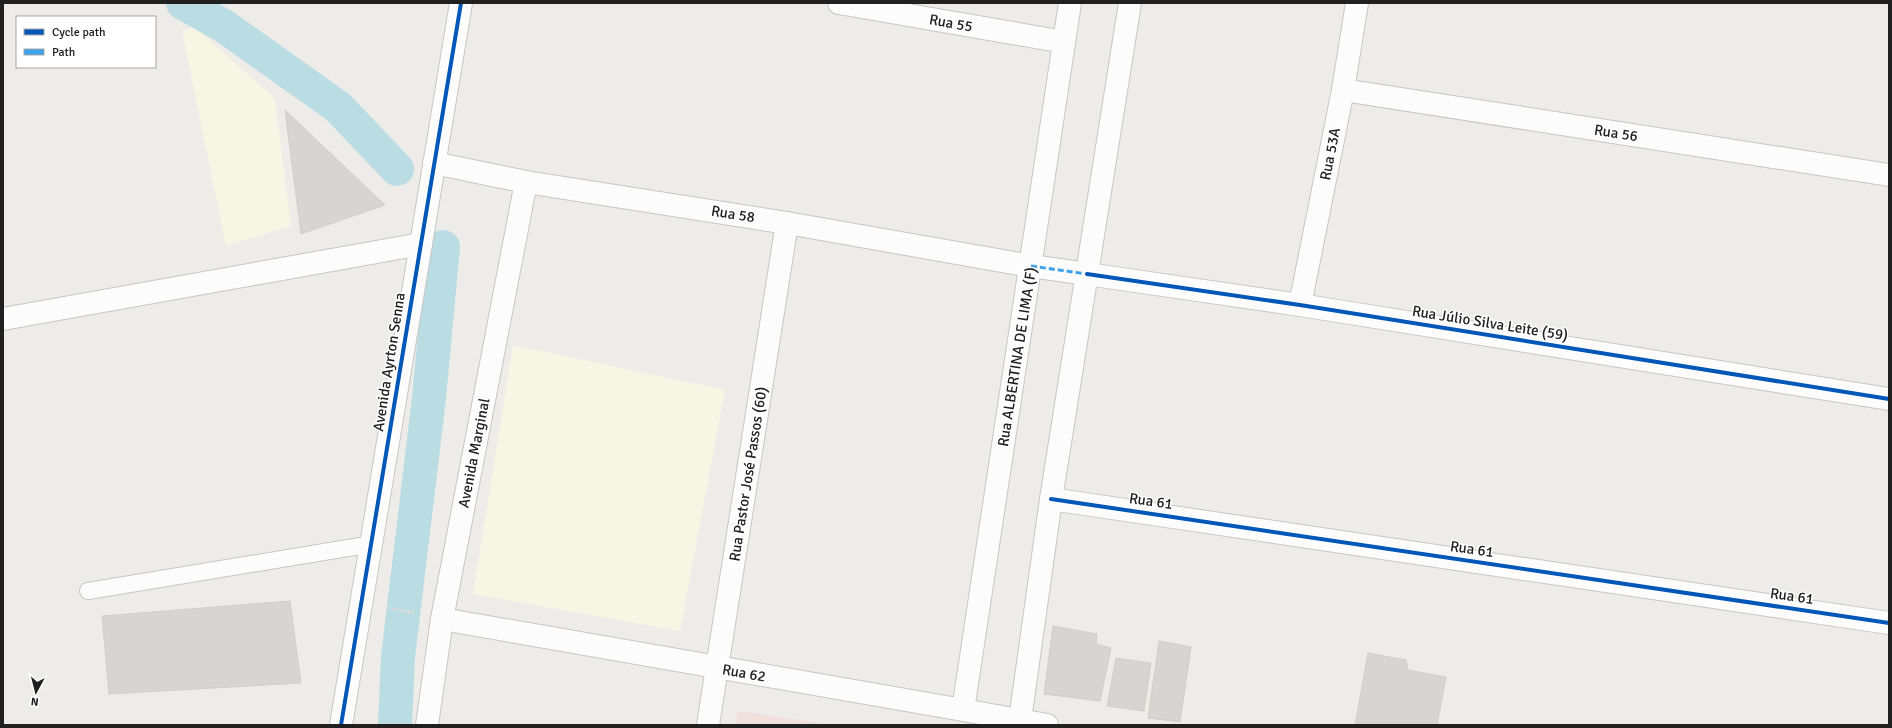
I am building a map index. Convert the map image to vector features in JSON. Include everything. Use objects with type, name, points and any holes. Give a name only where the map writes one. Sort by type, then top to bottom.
[{"type":"street","name":"Avenida Ayrton Senna","points":[[341,725],[461,3]]},
{"type":"street","name":"Rua 55","points":[[839,3],[1064,42]]},
{"type":"street","name":"Rua ALBERTINA DE LIMA (F)","points":[[963,710],[1070,3]]},
{"type":"street","points":[[1020,720],[1051,499],[1130,3]]},
{"type":"street","name":"Rua 53A","points":[[1300,305],[1343,90],[1357,3]]},
{"type":"street","name":"Rua 56","points":[[1343,90],[1889,175]]},
{"type":"street","name":"Rua 58","points":[[434,163],[526,182],[787,223],[1031,266],[1087,274]]},
{"type":"street","name":"Avenida Marginal","points":[[427,725],[442,619],[526,182]]},
{"type":"street","name":"Rua Pastor José Passos (60)","points":[[708,725],[787,223]]},
{"type":"street","points":[[3,319],[421,244]]},
{"type":"street","name":"Rua Júlio Silva Leite (59)","points":[[1087,274],[1300,305],[1889,399]]},
{"type":"street","name":"Rua 61","points":[[1051,499],[1889,623]]},
{"type":"street","name":"Rua 62","points":[[442,619],[718,669],[1047,725]]},
{"type":"lane","points":[[88,592],[372,544]]},
{"type":"path","points":[[383,607],[421,615]]},
{"type":"shaded area","points":[[195,27],[275,99],[291,226],[226,246],[182,31]]},
{"type":"shaded area","points":[[513,345],[725,390],[680,631],[473,594]]},
{"type":"shaded area","points":[[738,711],[833,725],[735,725]]},
{"type":"building","points":[[285,110],[385,205],[301,234]]},
{"type":"building","points":[[290,601],[301,683],[109,694],[102,616]]},
{"type":"building","points":[[1053,626],[1097,634],[1096,644],[1111,648],[1100,701],[1044,694]]},
{"type":"building","points":[[1159,641],[1191,647],[1180,722],[1148,718]]},
{"type":"building","points":[[1368,653],[1406,660],[1408,670],[1446,677],[1437,725],[1355,725]]},
{"type":"building","points":[[1116,658],[1151,663],[1144,711],[1107,706]]},
{"type":"waterway","points":[[183,3],[224,26],[338,107],[397,169]]},
{"type":"waterway","points":[[395,725],[398,657],[429,398],[443,247]]},
{"type":"marked path","points":[[1031,266],[1087,274]]},
{"type":"cycle path","points":[[341,725],[461,3]]},
{"type":"cycle path","points":[[1087,274],[1300,305],[1889,399]]},
{"type":"cycle path","points":[[1051,499],[1889,623]]}]
